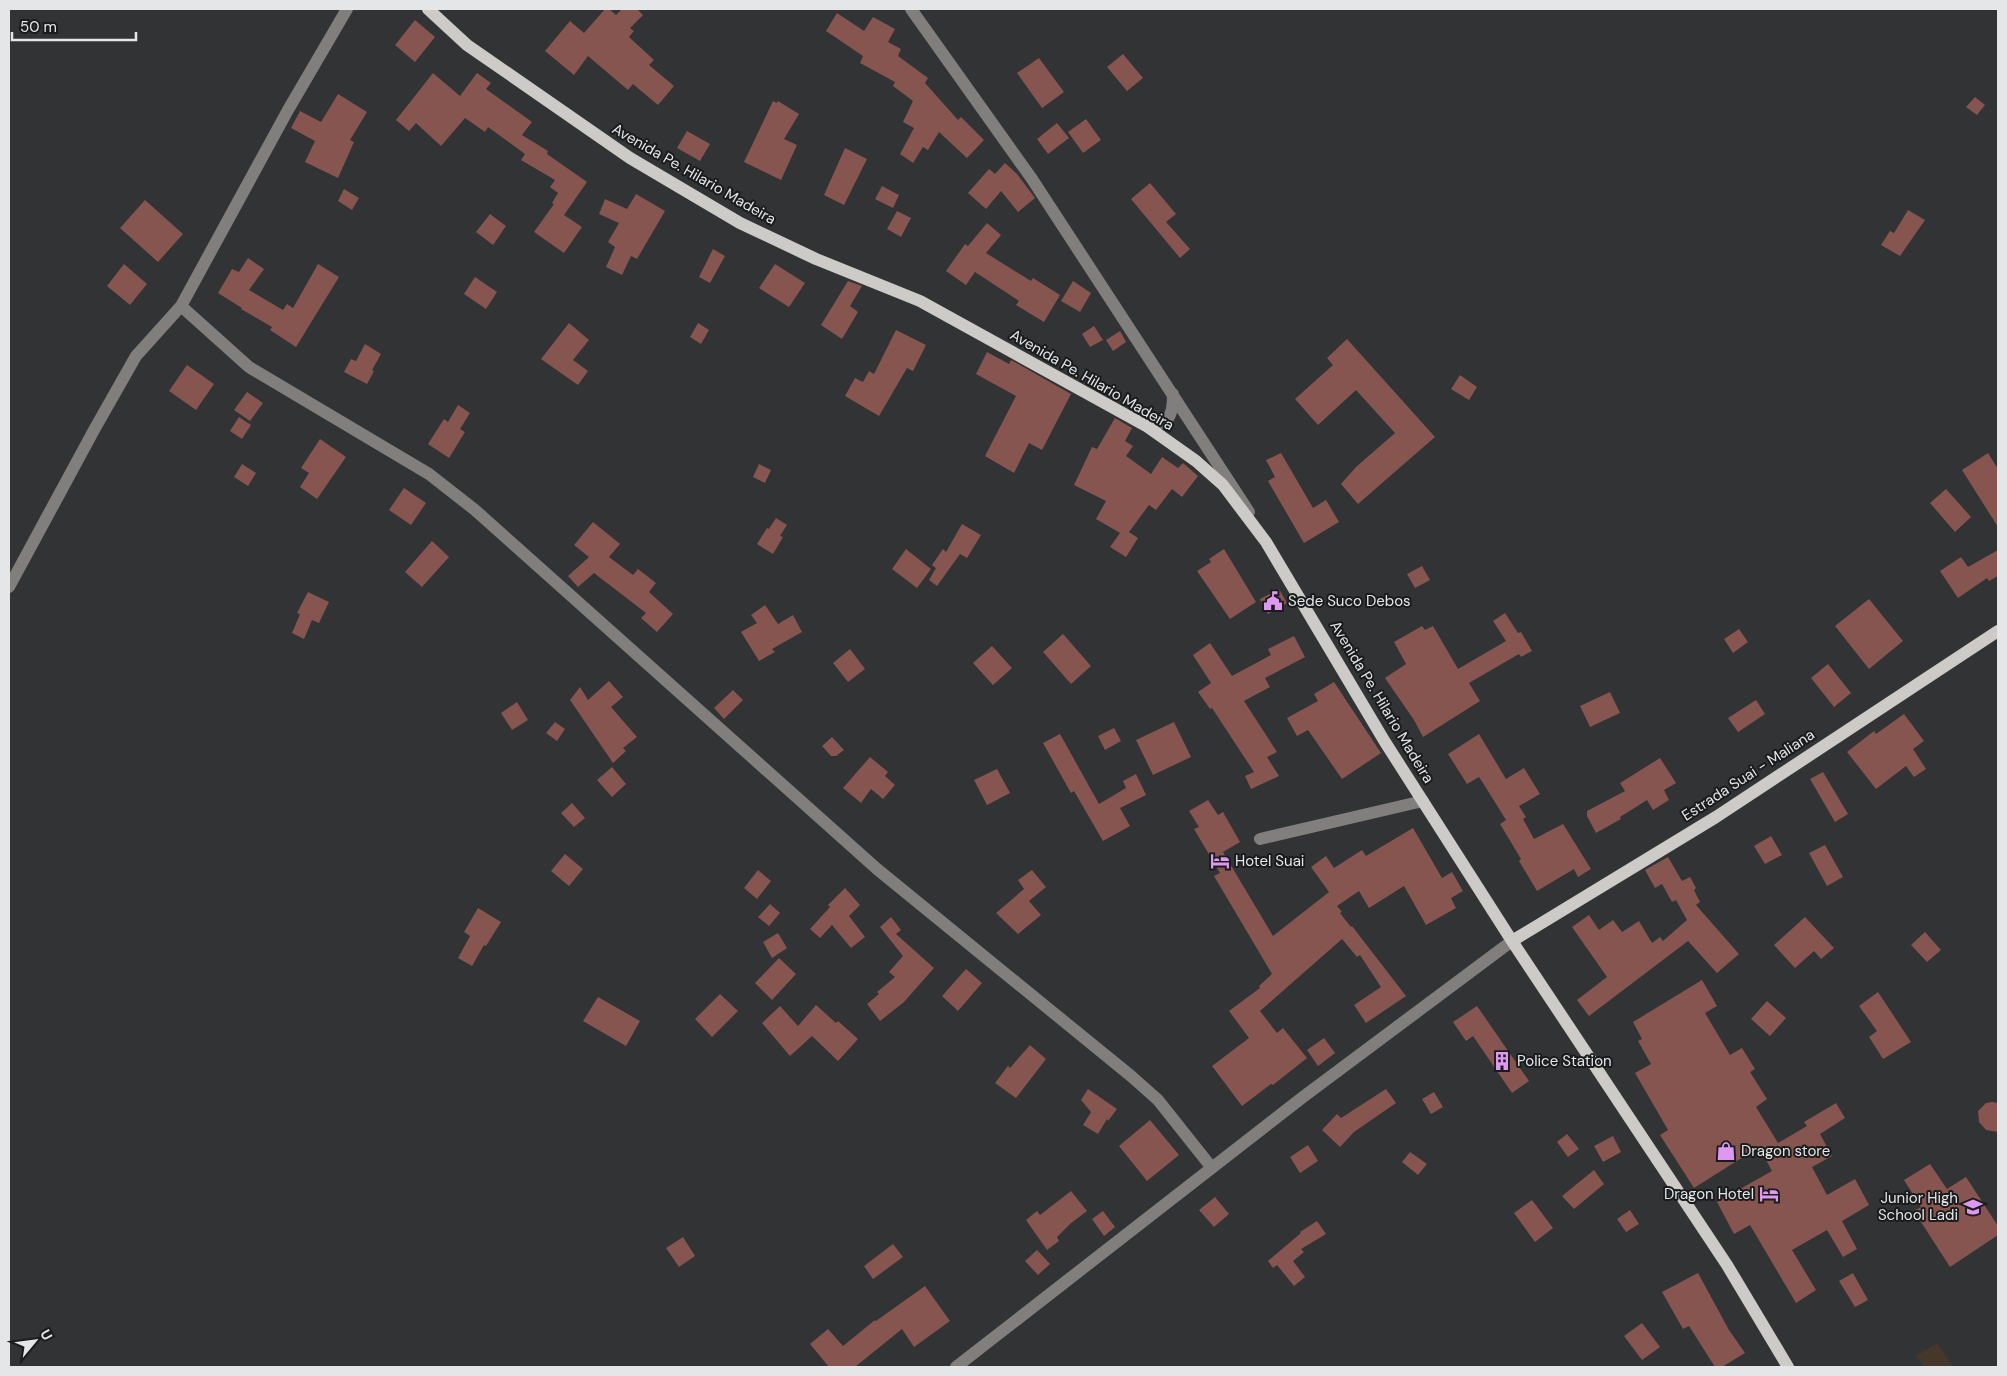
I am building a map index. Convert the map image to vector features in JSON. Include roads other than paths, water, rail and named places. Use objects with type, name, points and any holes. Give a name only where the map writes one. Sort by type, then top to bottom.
[{"type":"main road","name":"Avenida Pe. Hilario Madeira","points":[[428,9],[468,45],[622,153],[740,223],[816,259],[920,302],[1148,428],[1196,461],[1223,485],[1266,542],[1385,742],[1512,941],[1727,1265],[1788,1367]]},
{"type":"main road","name":"Estrada Suai - Maliana","points":[[1512,941],[1716,818],[1998,630]]},
{"type":"street","points":[[9,587],[136,356],[181,306],[288,110],[347,9]]},
{"type":"street","points":[[912,9],[1032,179],[1173,394],[1266,542]]},
{"type":"street","points":[[181,306],[249,367],[429,474],[475,510],[877,869],[1158,1100],[1212,1168]]},
{"type":"street","points":[[1148,428],[1164,423],[1173,411],[1173,394]]},
{"type":"street","points":[[1260,839],[1423,801]]},
{"type":"street","points":[[956,1367],[1311,1092],[1512,941]]},
{"type":"place","name":"Sede Suco Debos","points":[[1273,601]]},
{"type":"place","name":"Hotel Suai","points":[[1220,861]]},
{"type":"place","name":"Police Station","points":[[1502,1061]]},
{"type":"place","name":"Dragon store","points":[[1726,1151]]},
{"type":"place","name":"Dragon Hotel","points":[[1769,1194]]},
{"type":"place","name":"Junior High School Ladi","points":[[1973,1207]]}]
